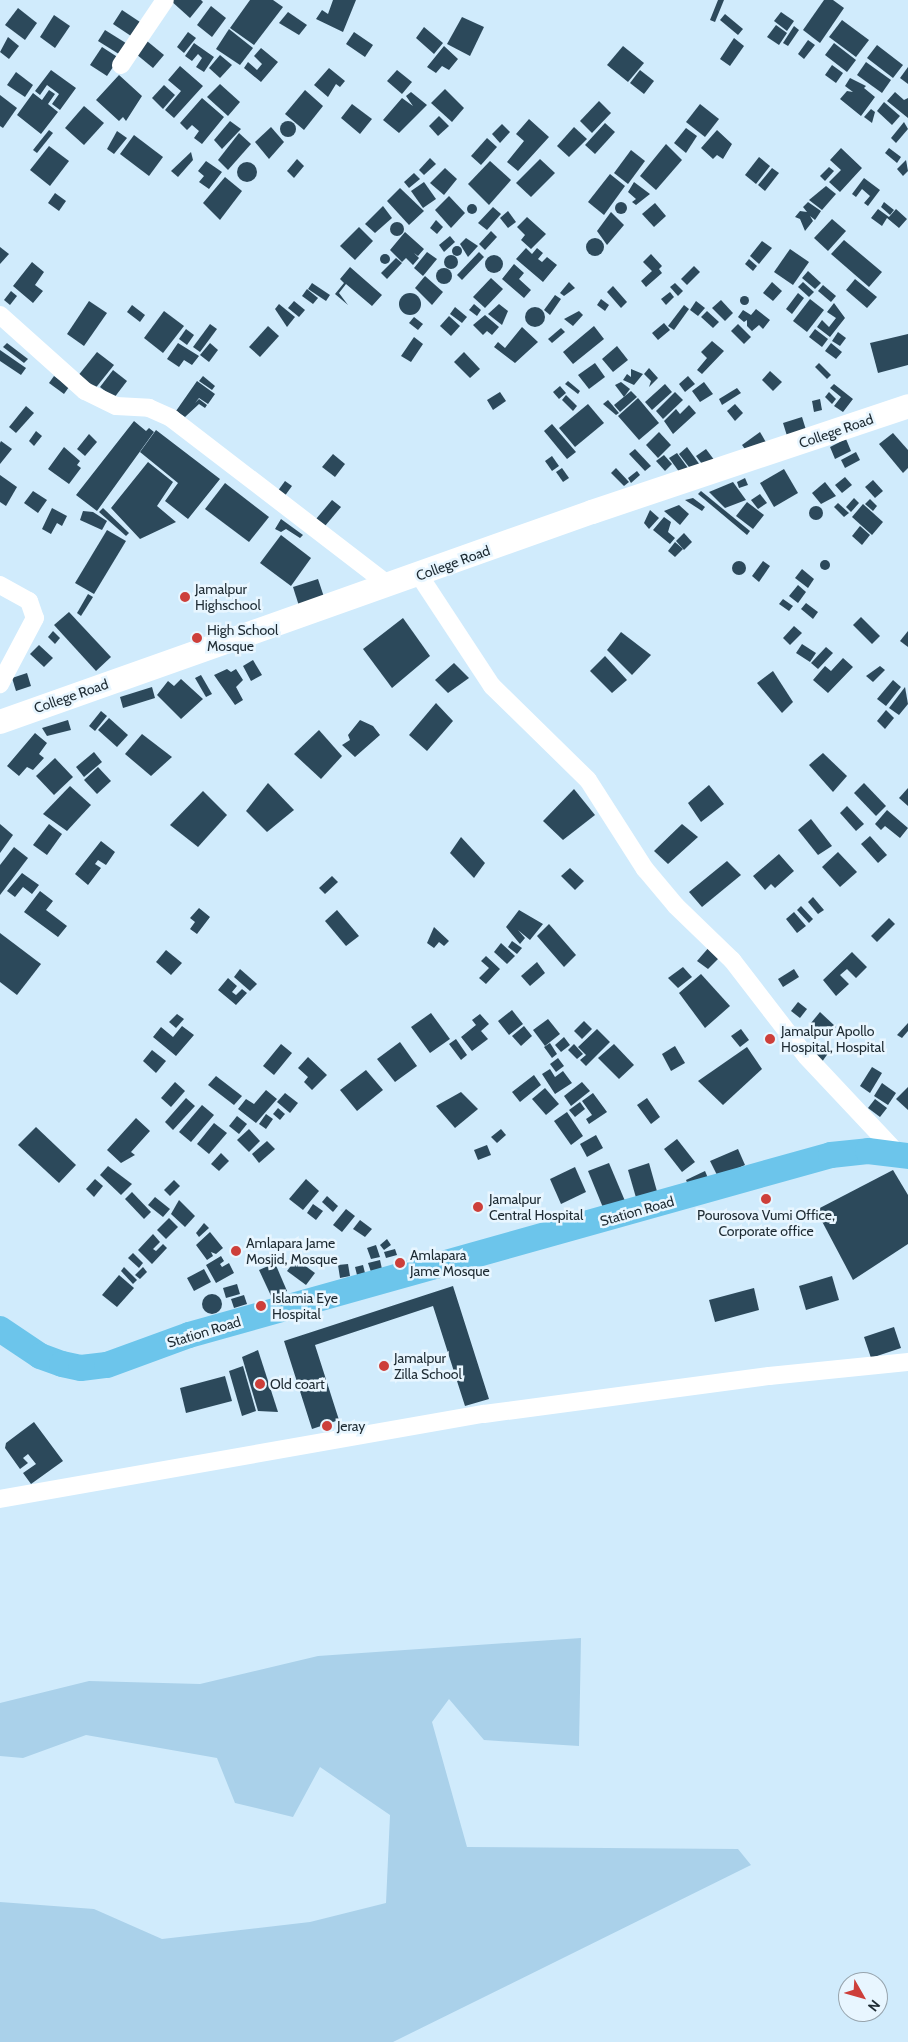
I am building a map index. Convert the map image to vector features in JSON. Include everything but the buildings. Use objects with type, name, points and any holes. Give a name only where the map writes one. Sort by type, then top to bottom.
[{"type":"main road","name":"College Road","points":[[1,719],[390,586],[592,512],[908,406]]},
{"type":"main road","name":"Station Road","points":[[0,1329],[40,1356],[62,1364],[81,1368],[107,1365],[188,1335],[831,1155],[868,1151],[902,1154]]},
{"type":"street","points":[[120,65],[165,0]]},
{"type":"street","points":[[0,316],[85,391],[116,406],[149,408],[171,418],[390,586]]},
{"type":"street","points":[[418,575],[492,686],[588,780],[645,870],[676,906],[732,960],[806,1056],[902,1154]]},
{"type":"street","points":[[0,585],[29,601],[35,618],[0,684]]},
{"type":"street","points":[[0,1499],[484,1414],[769,1376],[908,1362]]},
{"type":"shaded area","points":[[581,1638],[579,1746],[484,1740],[449,1699],[432,1722],[467,1847],[738,1849],[751,1865],[393,2042],[0,2042],[0,1902],[94,1909],[162,1939],[310,1922],[386,1903],[390,1815],[320,1767],[293,1817],[235,1803],[217,1758],[86,1735],[23,1758],[0,1756],[0,1703],[89,1681],[200,1684],[318,1656]]},
{"type":"place","name":"Jamalpur Highschool","points":[[185,597]]},
{"type":"place","name":"High School Mosque","points":[[197,638]]},
{"type":"place","name":"Jamalpur Apollo Hospital, Hospital","points":[[770,1039]]},
{"type":"place","name":"Pourosova Vumi Office, Corporate office","points":[[766,1199]]},
{"type":"place","name":"Jamalpur Central Hospital","points":[[478,1207]]},
{"type":"place","name":"Amlapara Jame Mosjid, Mosque","points":[[236,1251]]},
{"type":"place","name":"Amlapara Jame Mosque","points":[[400,1263]]},
{"type":"place","name":"Islamia Eye Hospital","points":[[261,1306]]},
{"type":"place","name":"Jamalpur Zilla School","points":[[384,1366]]},
{"type":"place","name":"Old coart","points":[[260,1384]]},
{"type":"place","name":"Jeray","points":[[327,1426]]}]
